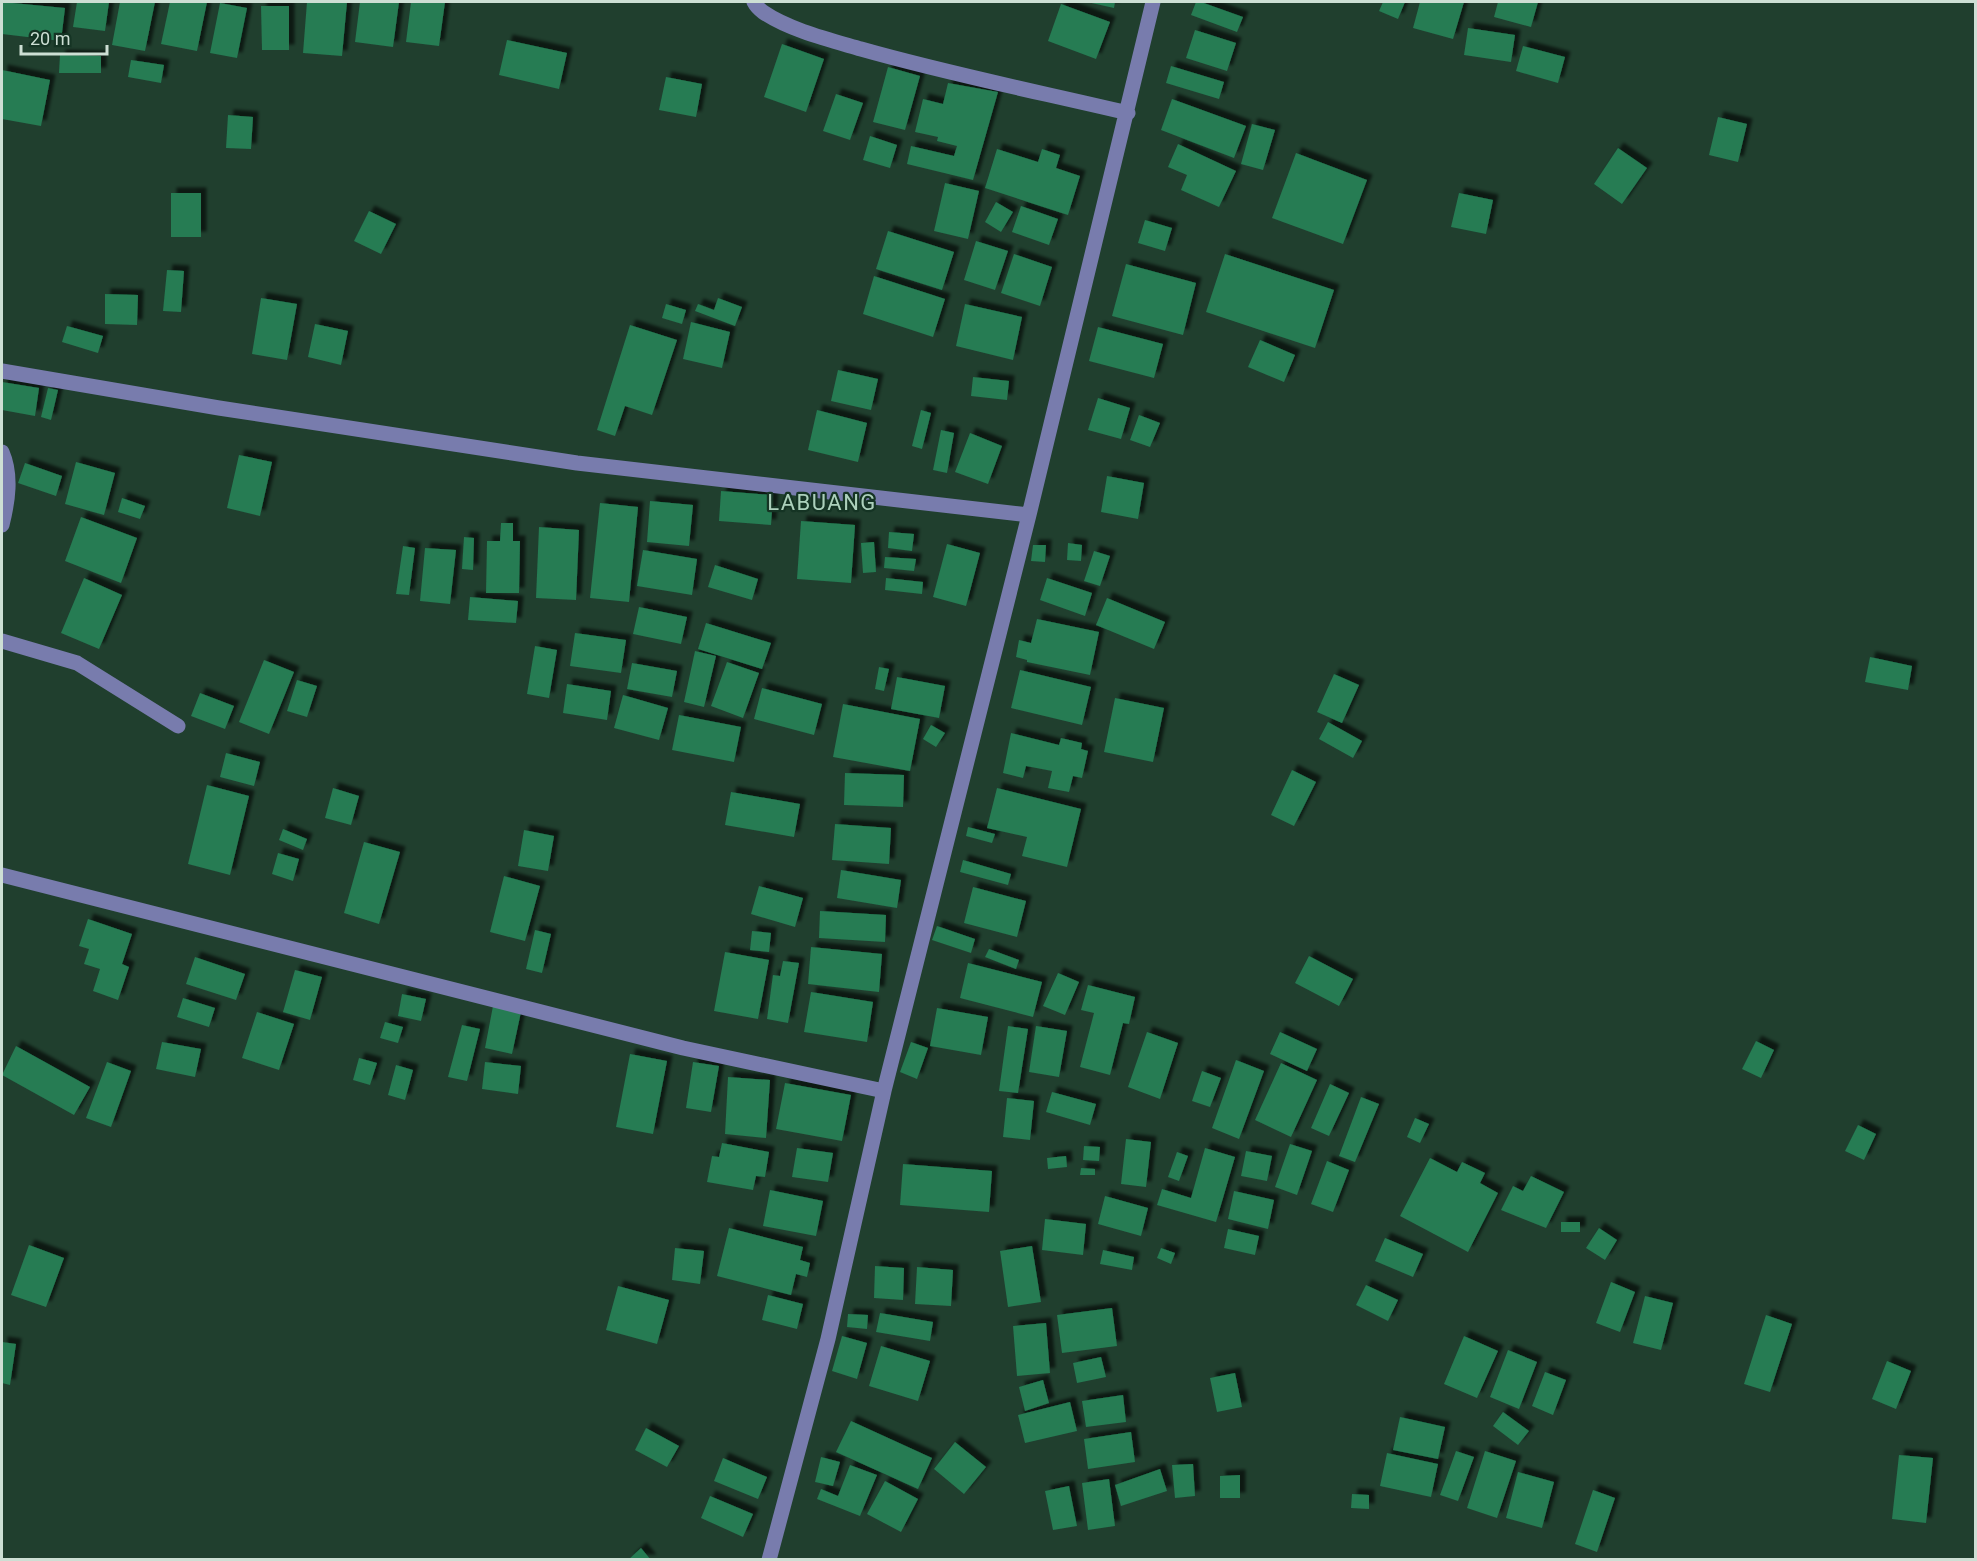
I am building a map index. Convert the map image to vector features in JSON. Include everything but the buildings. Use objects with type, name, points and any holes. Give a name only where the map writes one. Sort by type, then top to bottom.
[{"type":"street","points":[[754,2],[761,11],[772,17],[835,41],[901,60],[1128,113]]},
{"type":"street","points":[[769,1560],[828,1339],[884,1091],[1029,515],[1153,2]]},
{"type":"street","points":[[2,370],[219,408],[577,463],[1029,515]]},
{"type":"street","points":[[2,452],[5,460],[8,501],[2,525]]},
{"type":"street","points":[[2,641],[77,663],[178,726]]},
{"type":"street","points":[[2,875],[683,1048],[884,1091]]},
{"type":"district","name":"LABUANG","points":[[822,502]]}]
